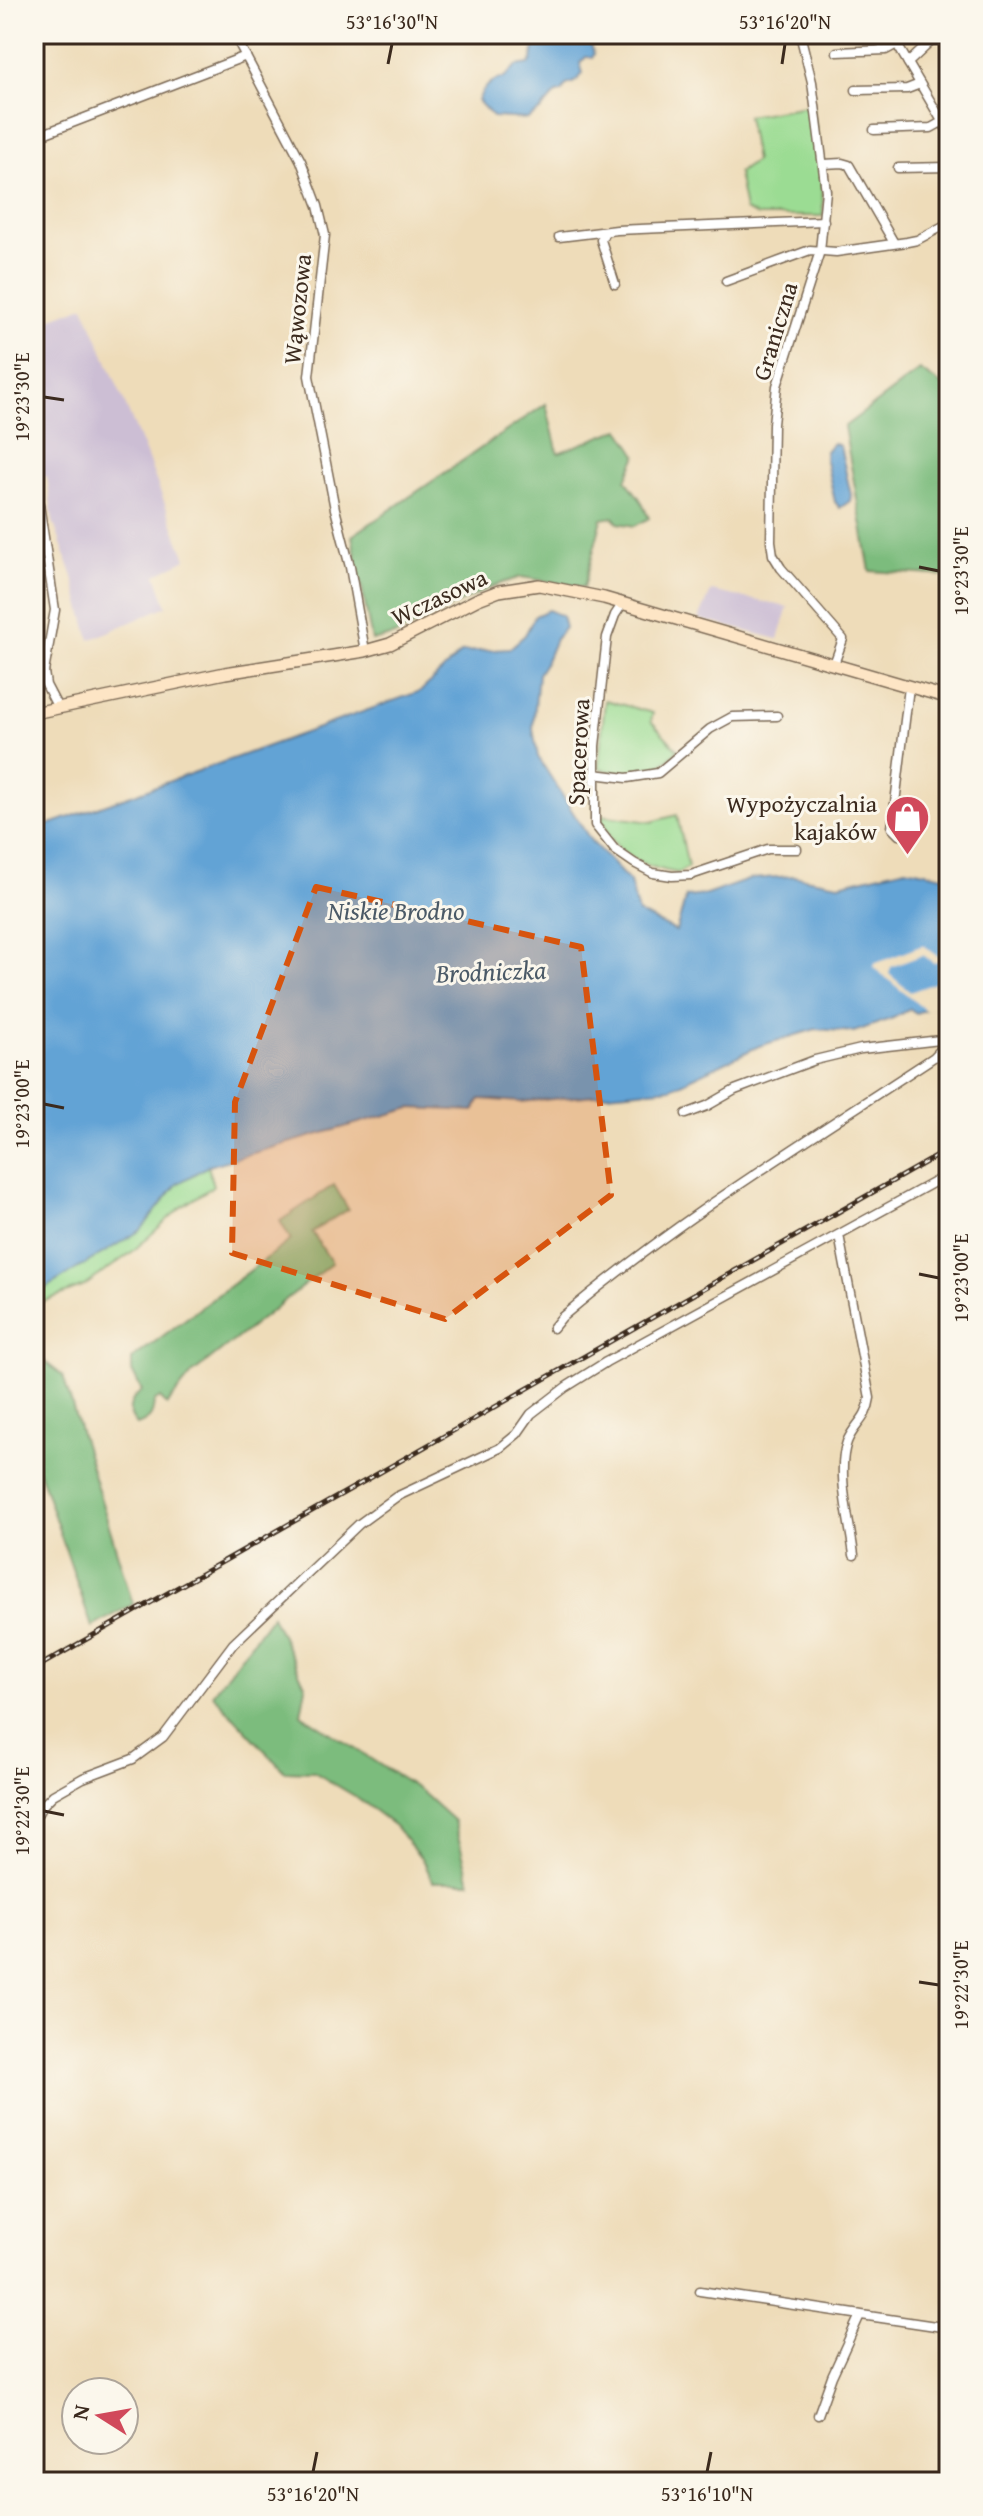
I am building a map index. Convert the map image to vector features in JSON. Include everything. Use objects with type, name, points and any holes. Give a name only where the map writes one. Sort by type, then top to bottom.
[{"type":"street","name":"Wąwozowa","points":[[234,34],[301,161],[325,235],[309,376],[365,651]]},
{"type":"street","name":"Graniczna","points":[[800,34],[812,82],[826,191],[820,251],[777,386],[773,424],[771,541],[773,555],[781,568],[843,639],[834,664]]},
{"type":"street","points":[[891,34],[920,84],[946,120],[949,133]]},
{"type":"street","points":[[908,63],[939,34]]},
{"type":"street","points":[[837,52],[886,50],[897,44]]},
{"type":"street","points":[[36,132],[246,56]]},
{"type":"street","points":[[856,90],[907,89],[920,84]]},
{"type":"street","points":[[874,130],[931,128],[946,120]]},
{"type":"street","points":[[824,164],[849,165],[894,243]]},
{"type":"street","points":[[898,168],[949,167]]},
{"type":"street","points":[[559,237],[824,221]]},
{"type":"street","points":[[726,281],[810,250],[836,252],[917,240],[949,223]]},
{"type":"street","points":[[605,232],[601,240],[615,284]]},
{"type":"street","points":[[39,504],[55,610],[44,672],[46,685],[58,708]]},
{"type":"street","name":"Wczasowa","points":[[34,713],[225,673],[365,651],[390,644],[499,591],[539,585],[623,603],[949,698]]},
{"type":"street","name":"Spacerowa","points":[[623,603],[607,637],[594,774],[595,825],[615,850],[653,873],[672,876],[691,875],[768,849],[797,849]]},
{"type":"street","points":[[34,689],[44,672]]},
{"type":"street","points":[[894,810],[909,687]]},
{"type":"street","points":[[594,774],[627,778],[658,773],[710,729],[732,717],[777,716]]},
{"type":"street","points":[[686,1114],[735,1090],[815,1060],[861,1049],[949,1040]]},
{"type":"street","points":[[553,1328],[562,1317],[637,1257],[750,1176],[934,1057],[949,1040]]},
{"type":"street","points":[[34,1820],[53,1795],[83,1778],[133,1759],[163,1737],[233,1644],[306,1572],[359,1524],[384,1506],[423,1483],[500,1448],[517,1434],[531,1414],[606,1362],[949,1174]]},
{"type":"street","points":[[839,1235],[870,1398],[869,1411],[848,1440],[842,1464],[854,1555]]},
{"type":"street","points":[[700,2291],[949,2328]]},
{"type":"street","points":[[818,2415],[860,2315]]},
{"type":"highlighted area","points":[[316,887],[581,947],[611,1195],[445,1319],[232,1253],[235,1102]]},
{"type":"shaded area","points":[[84,306],[186,559],[156,575],[167,606],[90,640],[73,577],[53,521],[47,476],[34,479],[34,325]]},
{"type":"shaded area","points":[[711,591],[788,607],[778,639],[699,619]]},
{"type":"green space","points":[[812,105],[822,166],[823,216],[758,216],[745,210],[738,173],[755,161],[747,116]]},
{"type":"green space","points":[[920,370],[949,390],[949,576],[870,571],[844,427]]},
{"type":"green space","points":[[546,404],[558,453],[620,429],[637,455],[626,480],[649,518],[635,526],[618,523],[613,517],[602,519],[584,587],[521,577],[493,586],[398,634],[372,641],[352,536]]},
{"type":"green space","points":[[605,700],[653,713],[651,721],[678,750],[661,765],[645,771],[621,773],[600,768]]},
{"type":"green space","points":[[600,815],[651,822],[677,815],[688,867],[678,873],[632,858],[611,839]]},
{"type":"green space","points":[[208,1166],[213,1186],[180,1208],[132,1252],[84,1286],[34,1305],[34,1295],[140,1230],[177,1184]]},
{"type":"green space","points":[[334,1185],[348,1209],[312,1232],[332,1263],[192,1374],[167,1405],[160,1398],[154,1402],[150,1416],[137,1425],[130,1406],[142,1391],[132,1371],[132,1359],[291,1240],[280,1221]]},
{"type":"green space","points":[[44,1361],[63,1376],[133,1604],[92,1627],[34,1457],[34,1370]]},
{"type":"green space","points":[[272,1616],[306,1687],[301,1714],[422,1792],[454,1821],[470,1882],[433,1882],[425,1864],[395,1826],[358,1798],[314,1772],[284,1771],[212,1694]]},
{"type":"water","points":[[550,34],[589,38],[594,54],[580,63],[581,76],[527,119],[493,117],[478,101],[482,92],[516,66],[529,64],[534,47],[540,42],[545,43]]},
{"type":"water","points":[[833,443],[840,446],[851,495],[850,501],[840,508],[835,502],[825,457]]},
{"type":"water","name":"Niskie Brodno","points":[[548,610],[562,616],[565,628],[555,639],[538,674],[533,729],[538,757],[591,841],[630,882],[638,913],[676,931],[686,897],[706,895],[751,879],[793,876],[839,884],[906,868],[949,877],[949,1002],[916,1013],[910,1009],[854,1032],[816,1029],[759,1046],[671,1088],[520,1102],[480,1099],[474,1111],[411,1108],[208,1166],[177,1184],[141,1230],[34,1295],[34,817],[48,825],[421,691],[462,652],[509,649],[525,635],[535,616]]},
{"type":"pier","points":[[921,946],[937,956],[949,953],[949,958],[934,963],[923,955],[891,967],[889,974],[910,992],[949,978],[949,1003],[926,1011],[873,967]]},
{"type":"railway","points":[[34,1669],[949,1149]]},
{"type":"place","name":"Wypożyczalnia kajaków","points":[[908,856]]},
{"type":"water label","name":"Brodniczka","points":[[491,971]]}]
